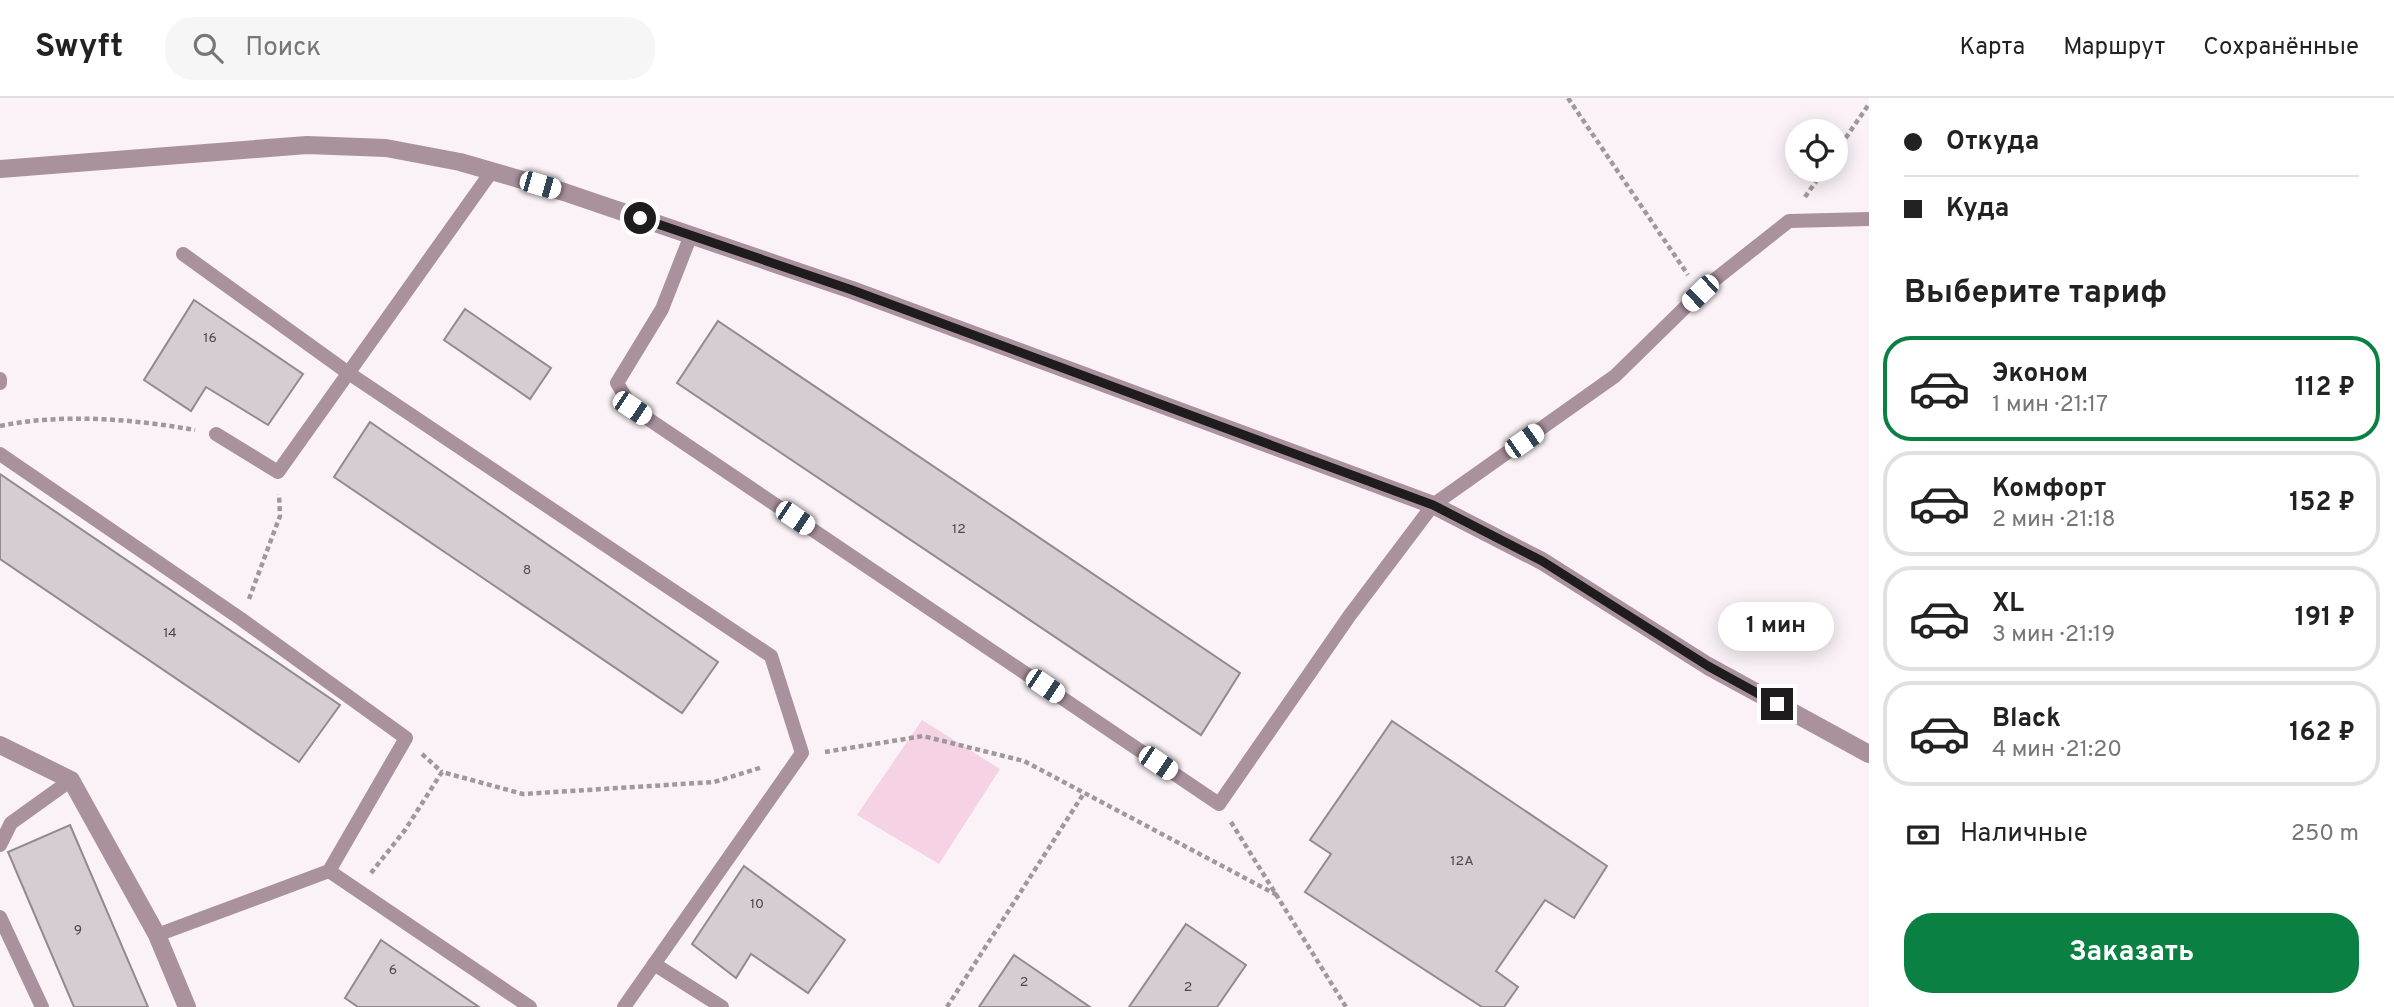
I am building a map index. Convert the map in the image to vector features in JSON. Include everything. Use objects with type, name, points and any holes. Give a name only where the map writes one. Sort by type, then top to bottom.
[{"type":"street","points":[[0,169],[307,145],[386,148],[492,171],[564,192],[852,290],[1433,505],[1542,561],[1708,666],[1869,754]]},
{"type":"street","points":[[0,745],[71,780],[157,935],[187,1007]]},
{"type":"lane","points":[[216,433],[278,472],[492,171]]},
{"type":"lane","points":[[691,235],[662,309],[617,383],[632,408],[1219,804],[1350,615],[1433,505],[1615,376],[1700,293],[1789,221],[1869,219]]},
{"type":"lane","points":[[183,254],[347,372],[771,656],[802,753],[624,1007]]},
{"type":"lane","points":[[0,454],[241,619],[406,738],[329,871],[157,935]]},
{"type":"lane","points":[[0,845],[11,823],[71,780]]},
{"type":"lane","points":[[329,871],[530,1007]]},
{"type":"lane","points":[[0,916],[42,1007]]},
{"type":"lane","points":[[654,964],[722,1007]]},
{"type":"path","points":[[1568,98],[1700,293]]},
{"type":"path","points":[[1848,135],[1869,104]]},
{"type":"path","points":[[0,426],[31,419],[143,422],[216,433]]},
{"type":"path","points":[[241,619],[280,516],[278,472]]},
{"type":"path","points":[[357,890],[405,830],[442,772],[523,794],[714,782],[799,757],[923,736],[1024,761],[1277,895]]},
{"type":"path","points":[[947,1007],[1084,793]]},
{"type":"path","points":[[1219,804],[1346,1007]]},
{"type":"shaded area","points":[[922,720],[1000,769],[939,864],[857,815]]},
{"type":"building","points":[[194,300],[303,374],[268,425],[206,387],[191,411],[144,380]]},
{"type":"building","points":[[465,309],[551,368],[530,399],[444,340]]},
{"type":"building","points":[[718,321],[1240,673],[1201,735],[677,383]]},
{"type":"building","points":[[370,422],[718,662],[682,713],[334,477]]},
{"type":"building","points":[[0,474],[340,705],[299,762],[0,559]]},
{"type":"building","points":[[1392,721],[1607,866],[1574,918],[1545,900],[1496,971],[1518,987],[1504,1007],[1482,1007],[1305,892],[1331,854],[1310,840]]},
{"type":"building","points":[[70,825],[148,1007],[74,1007],[8,852]]},
{"type":"building","points":[[744,866],[845,940],[808,993],[751,954],[736,978],[692,944]]},
{"type":"building","points":[[1186,924],[1246,965],[1217,1007],[1129,1007]]},
{"type":"building","points":[[381,940],[479,1007],[358,1007],[345,998]]},
{"type":"building","points":[[1014,955],[1090,1007],[979,1007]]},
{"type":"route","points":[[640,218],[852,290],[1433,505],[1542,561],[1708,666],[1777,704]]}]
